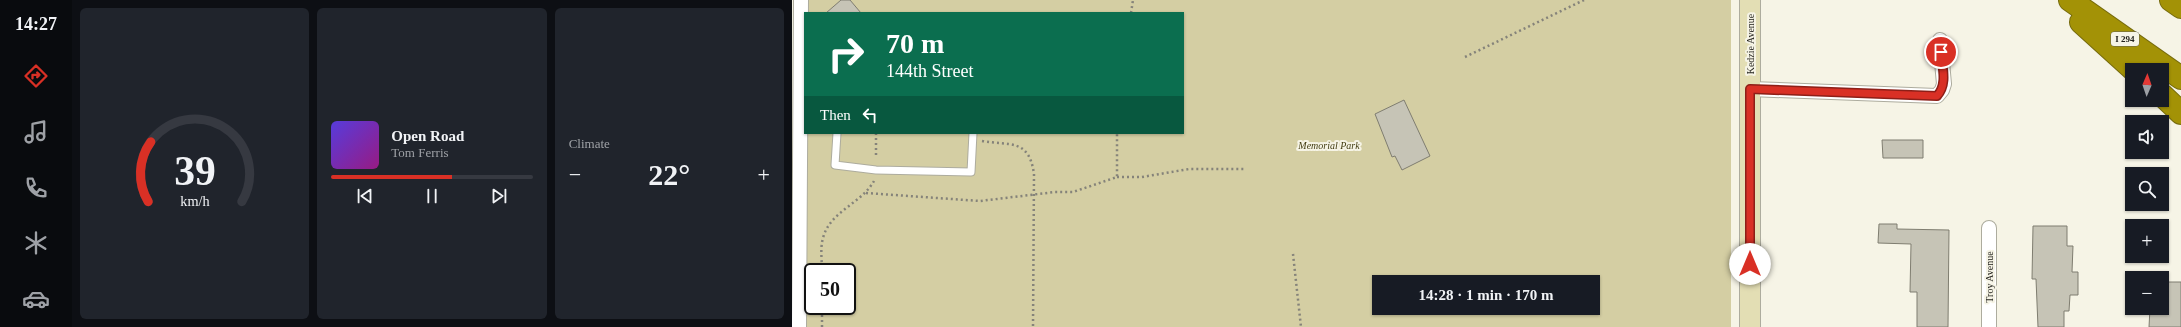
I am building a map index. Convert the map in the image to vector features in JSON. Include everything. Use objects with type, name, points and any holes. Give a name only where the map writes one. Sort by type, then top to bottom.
[{"type":"highway","points":[[2056,0],[2126,63]]},
{"type":"highway","name":"I 294","points":[[2070,0],[2181,78]]},
{"type":"highway","points":[[2171,0],[2181,7]]},
{"type":"highway","points":[[2169,102],[2181,113]]},
{"type":"main road","name":"Kedzie Avenue","points":[[1750,0],[1750,327]]},
{"type":"street","points":[[799,327],[802,108],[796,34],[801,0]]},
{"type":"street","points":[[1750,89],[1937,96],[1942,90],[1944,84],[1940,40]]},
{"type":"street","name":"Troy Avenue","points":[[1989,228],[1989,327]]},
{"type":"lane","points":[[837,134],[835,165],[876,170],[971,172],[973,136]]},
{"type":"path","points":[[1131,12],[1133,0]]},
{"type":"path","points":[[1465,57],[1584,0]]},
{"type":"path","points":[[822,263],[822,240],[825,230],[831,220],[866,193],[874,181],[876,170],[876,134]]},
{"type":"path","points":[[1117,134],[1117,177]]},
{"type":"path","points":[[973,136],[1016,144],[1026,152],[1032,163],[1034,194],[1033,327]]},
{"type":"path","points":[[866,193],[980,201],[1034,194],[1073,192],[1117,177],[1142,178],[1190,169],[1246,169]]},
{"type":"path","points":[[1293,254],[1301,327]]},
{"type":"path","points":[[822,315],[822,327]]},
{"type":"green space","name":"Memorial Park","points":[[807,0],[1731,0],[1731,327],[805,327],[805,315],[856,315],[856,263],[805,263],[806,134],[1184,134],[1184,12],[807,12]]},
{"type":"building","points":[[841,0],[850,0],[860,12],[827,12]]},
{"type":"building","points":[[1404,100],[1430,156],[1402,170],[1395,156],[1392,157],[1375,114]]},
{"type":"building","points":[[1882,140],[1923,140],[1923,158],[1883,158]]},
{"type":"building","points":[[1879,224],[1897,224],[1897,229],[1949,230],[1948,327],[1917,327],[1917,292],[1910,292],[1911,244],[1878,243]]},
{"type":"building","points":[[2033,226],[2067,226],[2067,246],[2073,246],[2072,272],[2078,272],[2078,295],[2070,295],[2069,311],[2064,311],[2064,327],[2038,327],[2036,279],[2032,279]]},
{"type":"building","points":[[2169,282],[2181,282],[2181,327],[2149,327],[2150,315],[2169,315]]},
{"type":"route","points":[[1750,264],[1750,89],[1937,96],[1942,90],[1944,84],[1941,52]]}]
